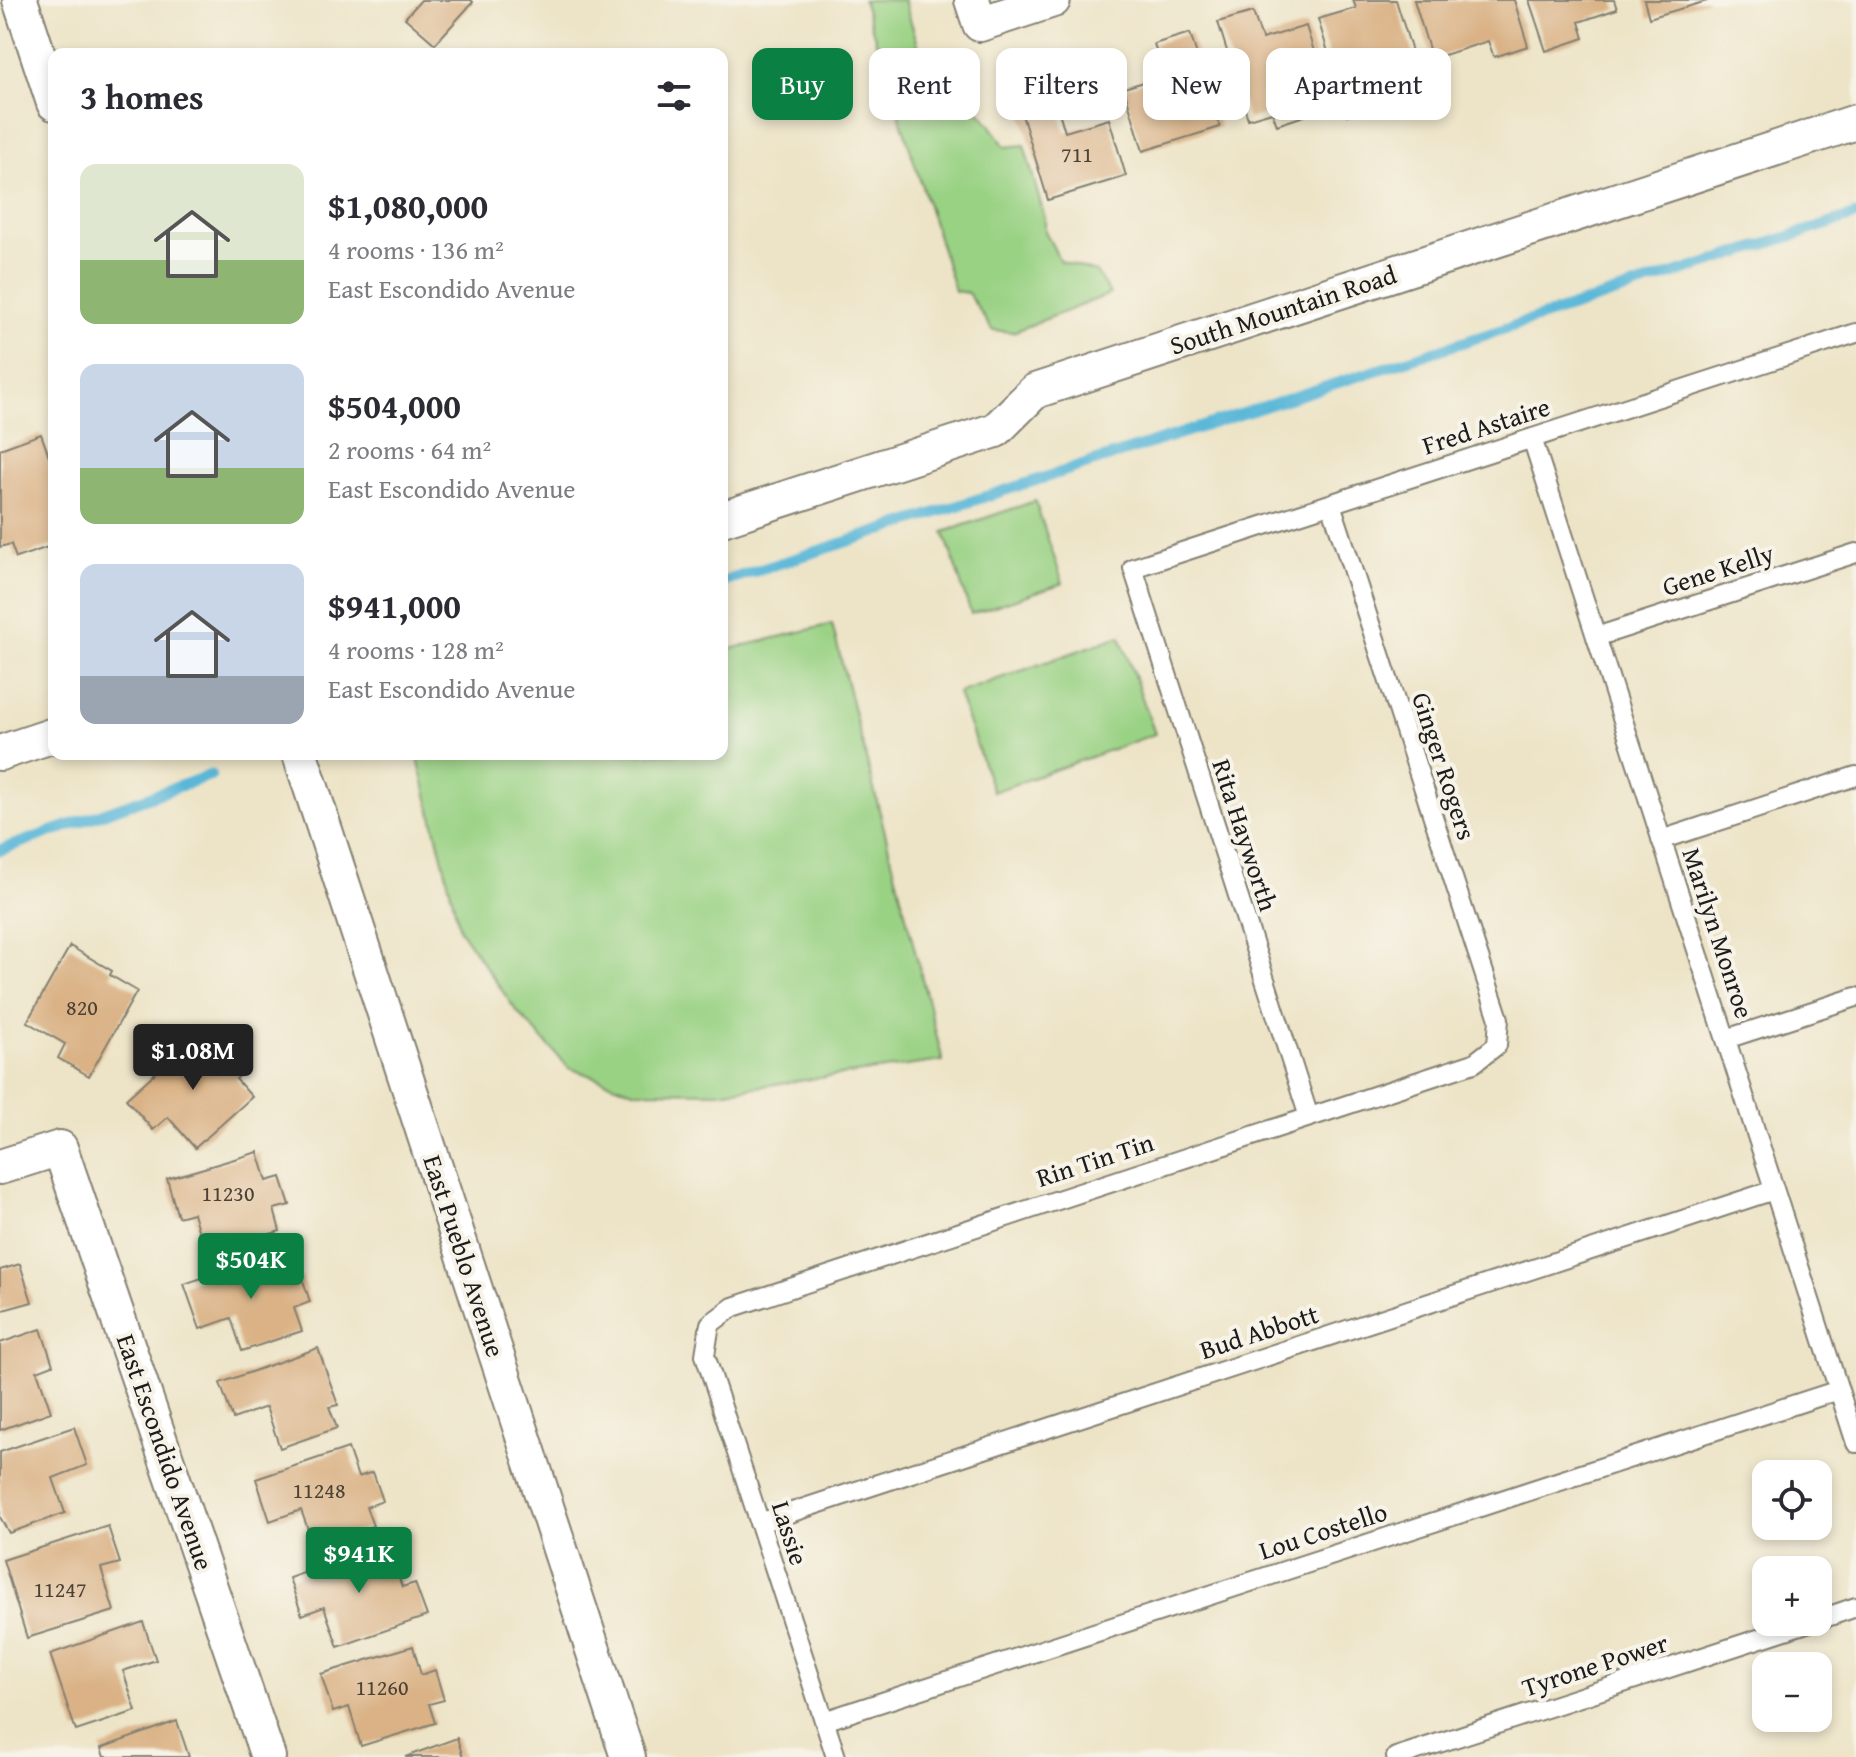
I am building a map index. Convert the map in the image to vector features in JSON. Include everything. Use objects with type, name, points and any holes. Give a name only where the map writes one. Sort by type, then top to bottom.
[{"type":"street","points":[[20,0],[48,85]]},
{"type":"street","points":[[976,12],[1053,0]]},
{"type":"street","name":"South Mountain Road","points":[[728,517],[996,430],[1035,391],[1856,122]]},
{"type":"street","points":[[0,753],[48,737]]},
{"type":"street","name":"East Pueblo Avenue","points":[[302,760],[628,1757]]},
{"type":"street","name":"East Escondido Avenue","points":[[0,1167],[60,1148],[268,1757]]},
{"type":"lane","name":"Fred Astaire","points":[[1133,568],[1856,333]]},
{"type":"lane","name":"Marilyn Monroe","points":[[1532,438],[1856,1443]]},
{"type":"lane","name":"Ginger Rogers","points":[[1331,504],[1499,1019],[1497,1045]]},
{"type":"lane","name":"Gene Kelly","points":[[1596,637],[1856,553]]},
{"type":"lane","name":"Rita Hayworth","points":[[1133,568],[1309,1117]]},
{"type":"lane","points":[[1661,840],[1856,776]]},
{"type":"lane","points":[[1726,1039],[1856,997]]},
{"type":"lane","name":"Rin Tin Tin","points":[[710,1324],[733,1307],[1474,1063],[1497,1045]]},
{"type":"lane","name":"Bud Abbott","points":[[759,1523],[1774,1190]]},
{"type":"lane","name":"Lassie","points":[[710,1324],[705,1355],[836,1757]]},
{"type":"lane","name":"Lou Costello","points":[[824,1721],[1839,1390]]},
{"type":"lane","points":[[1832,1615],[1856,1607]]},
{"type":"lane","name":"Tyrone Power","points":[[1396,1757],[1767,1636]]},
{"type":"green space","points":[[863,0],[904,0],[919,48],[878,48]]},
{"type":"green space","points":[[980,113],[1005,147],[1024,145],[1045,219],[1045,231],[1060,261],[1096,272],[1110,294],[1013,332],[992,330],[968,293],[955,291],[901,120],[980,120]]},
{"type":"green space","points":[[1035,501],[1063,583],[971,614],[944,532]]},
{"type":"green space","points":[[832,624],[943,1061],[719,1092],[633,1091],[569,1068],[515,1009],[460,930],[418,760],[728,760],[728,650]]},
{"type":"green space","points":[[1120,636],[1155,734],[993,792],[958,693]]},
{"type":"building","points":[[421,0],[473,2],[435,44],[405,18]]},
{"type":"building","points":[[1353,0],[1396,0],[1411,48],[1327,48],[1318,19],[1356,8]]},
{"type":"building","points":[[1414,0],[1514,0],[1528,46],[1494,57],[1488,41],[1451,53],[1451,48],[1429,48]]},
{"type":"building","points":[[1529,0],[1614,0],[1617,9],[1579,22],[1584,38],[1546,51]]},
{"type":"building","points":[[1644,0],[1707,0],[1707,1],[1649,18]]},
{"type":"building","points":[[1253,12],[1262,39],[1306,26],[1313,48],[1266,48],[1266,114],[1250,118],[1250,48],[1226,48],[1218,22]]},
{"type":"building","points":[[1190,33],[1195,48],[1155,48],[1154,44]]},
{"type":"building","points":[[1143,82],[1143,120],[1218,120],[1220,127],[1143,151],[1127,98],[1127,87]]},
{"type":"building","points":[[1024,120],[1061,120],[1065,132],[1109,120],[1126,176],[1048,200]]},
{"type":"building","points":[[1275,120],[1292,120],[1277,125]]},
{"type":"building","points":[[41,434],[48,453],[48,547],[16,558],[11,544],[0,547],[0,449]]},
{"type":"building","points":[[70,946],[112,971],[110,975],[137,991],[89,1076],[58,1058],[65,1044],[27,1022]]},
{"type":"building","points":[[198,1035],[218,1057],[229,1047],[248,1068],[236,1079],[252,1097],[195,1148],[168,1117],[153,1130],[126,1099]]},
{"type":"building","points":[[258,1152],[267,1181],[281,1177],[290,1205],[274,1209],[280,1231],[205,1253],[193,1213],[178,1217],[167,1179]]},
{"type":"building","points":[[279,1252],[288,1282],[302,1277],[310,1302],[294,1308],[302,1331],[242,1351],[231,1318],[200,1329],[184,1284]]},
{"type":"building","points":[[20,1264],[32,1302],[0,1311],[0,1270]]},
{"type":"building","points":[[41,1329],[53,1365],[37,1371],[51,1412],[0,1430],[0,1343]]},
{"type":"building","points":[[318,1348],[338,1405],[329,1407],[337,1428],[280,1448],[266,1407],[233,1419],[220,1383]]},
{"type":"building","points":[[74,1427],[87,1465],[53,1478],[65,1513],[9,1533],[0,1517],[0,1452]]},
{"type":"building","points":[[348,1448],[358,1477],[373,1472],[383,1501],[366,1507],[373,1526],[314,1546],[301,1510],[270,1521],[256,1479]]},
{"type":"building","points":[[108,1526],[120,1563],[101,1568],[114,1611],[27,1638],[3,1560]]},
{"type":"building","points":[[387,1543],[402,1587],[415,1583],[427,1616],[338,1647],[324,1607],[302,1615],[289,1578]]},
{"type":"building","points":[[143,1622],[156,1660],[123,1671],[136,1711],[76,1731],[50,1654]]},
{"type":"building","points":[[413,1646],[421,1675],[435,1670],[444,1700],[429,1704],[435,1723],[361,1746],[349,1707],[333,1712],[321,1674]]},
{"type":"building","points":[[177,1721],[189,1757],[104,1757],[101,1748]]},
{"type":"building","points":[[457,1738],[463,1757],[405,1757]]},
{"type":"waterway","points":[[728,580],[1856,215]]},
{"type":"waterway","points":[[0,850],[211,775]]}]
